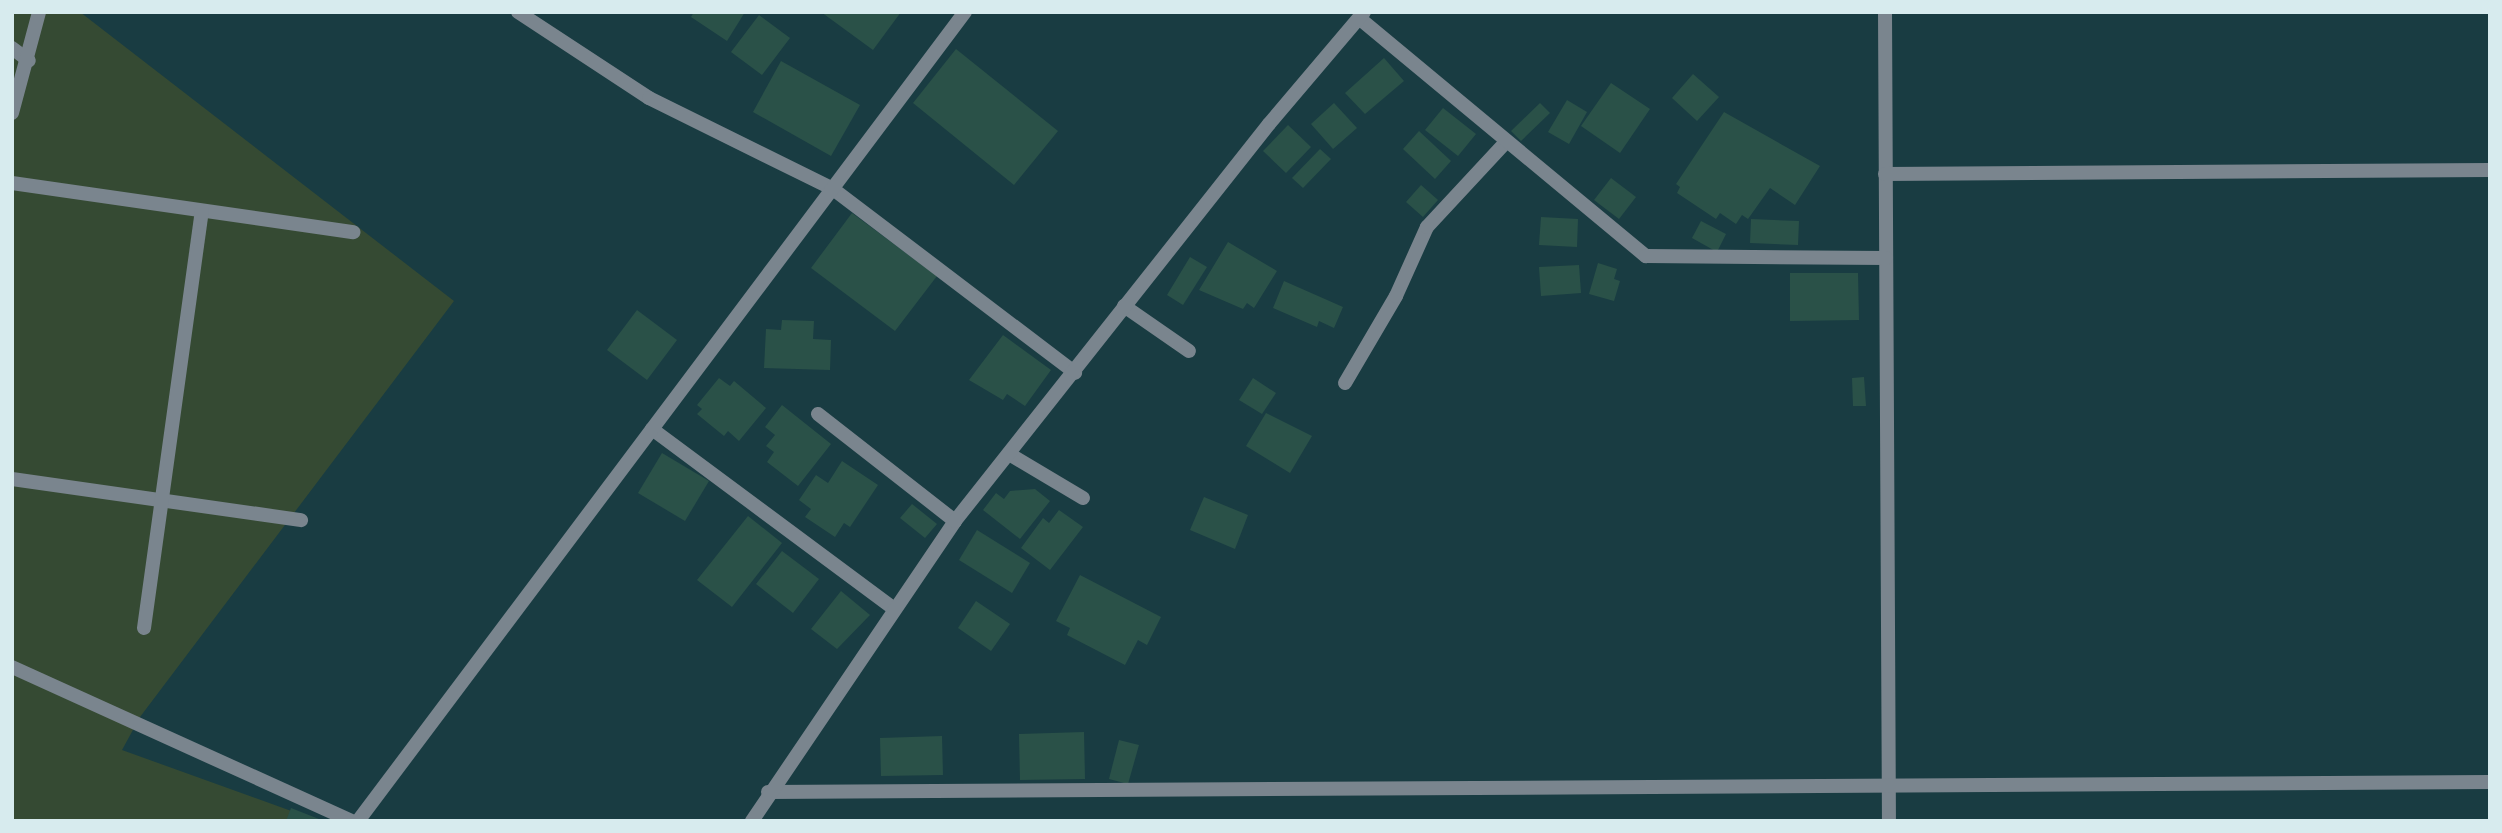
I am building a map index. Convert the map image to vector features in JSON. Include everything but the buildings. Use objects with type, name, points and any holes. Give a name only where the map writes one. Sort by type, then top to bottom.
[{"type":"street","points":[[12,113],[29,61],[39,12]]},
{"type":"street","points":[[518,12],[649,98],[833,189],[1075,373]]},
{"type":"street","points":[[358,821],[965,12]]},
{"type":"street","points":[[1885,12],[1889,821]]},
{"type":"street","points":[[752,821],[768,792],[955,521],[1075,373],[1124,306],[1362,15],[1507,141],[1646,256],[1886,258]]},
{"type":"street","points":[[12,48],[29,61]]},
{"type":"street","points":[[1345,383],[1396,296],[1427,227],[1507,141]]},
{"type":"street","points":[[1885,174],[2490,170]]},
{"type":"street","points":[[12,183],[354,232]]},
{"type":"street","points":[[144,628],[202,211]]},
{"type":"street","points":[[1124,306],[1189,351]]},
{"type":"street","points":[[818,414],[955,521]]},
{"type":"street","points":[[652,429],[893,608]]},
{"type":"street","points":[[1009,454],[1083,498]]},
{"type":"street","points":[[12,479],[301,520]]},
{"type":"street","points":[[12,667],[351,821]]},
{"type":"street","points":[[768,792],[2490,782]]},
{"type":"green space","points":[[12,12],[80,12],[454,301],[140,717],[122,750],[308,817],[305,821],[12,821]]}]
